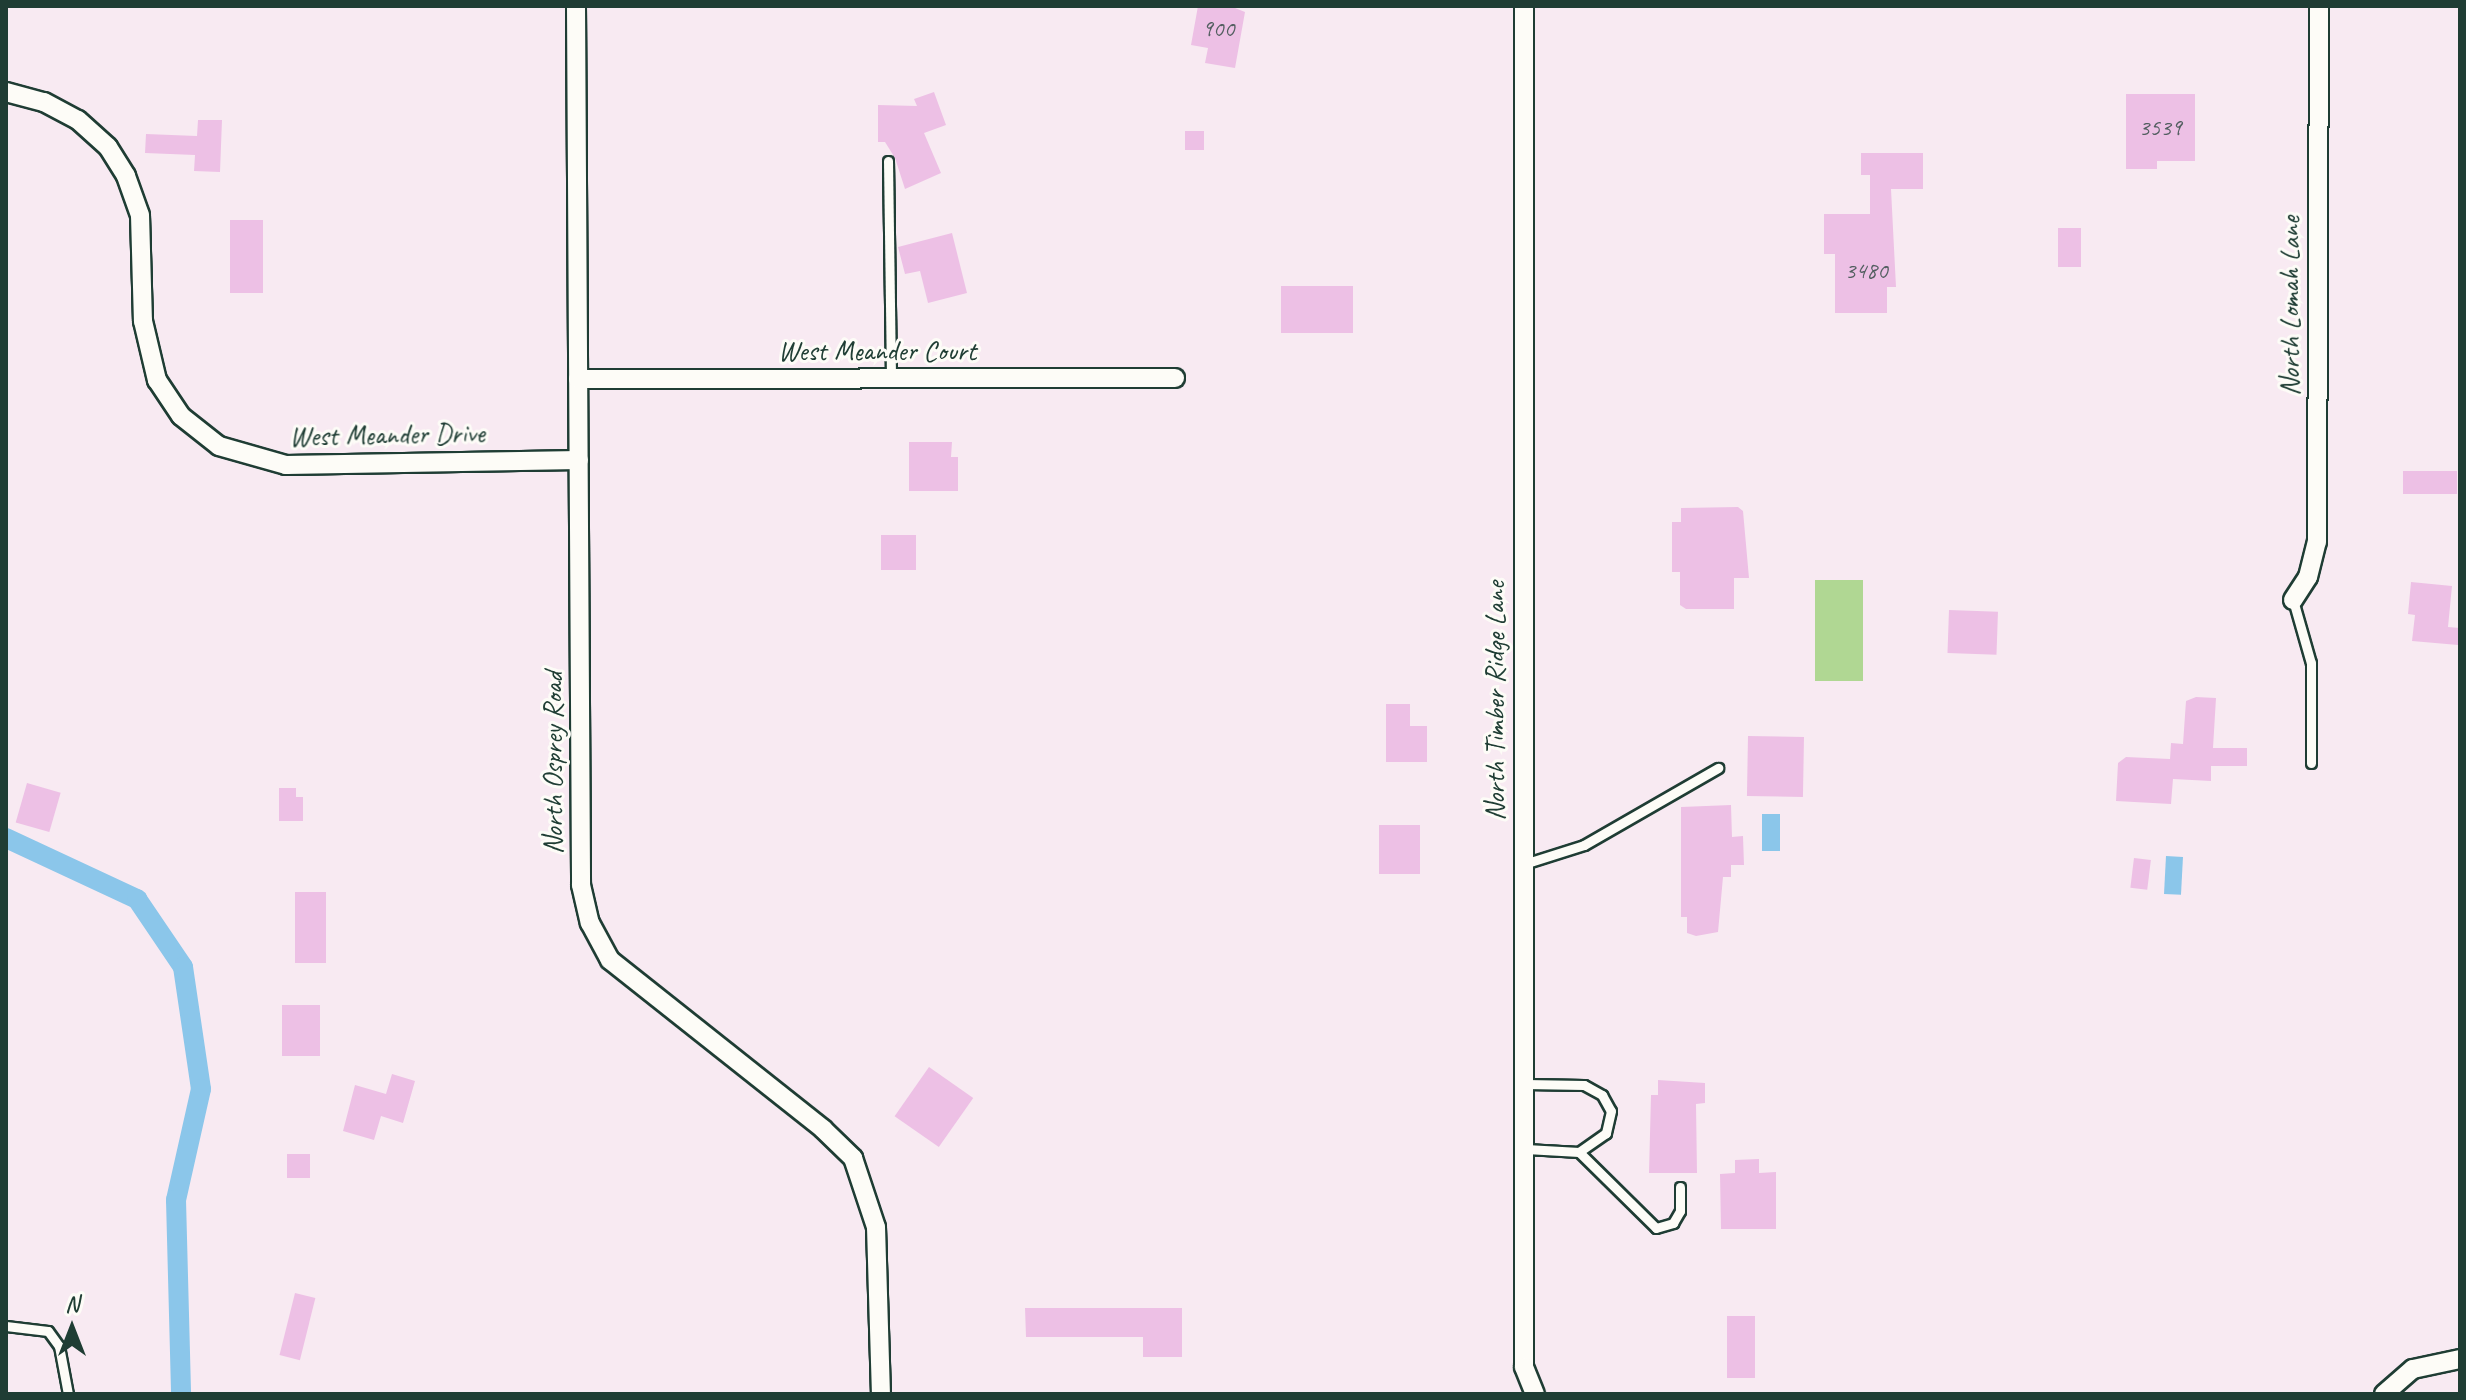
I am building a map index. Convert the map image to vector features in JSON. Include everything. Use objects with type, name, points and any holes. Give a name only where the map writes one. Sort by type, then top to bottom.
[{"type":"street","name":"North Osprey Road","points":[[576,6],[581,885],[590,923],[620,970],[823,1129],[853,1158],[876,1227],[881,1394]]},
{"type":"street","name":"North Timber Ridge Lane","points":[[1524,6],[1524,1367],[1535,1394]]},
{"type":"street","name":"North Lomah Lane","points":[[2293,600],[2308,577],[2317,542],[2319,6]]},
{"type":"street","name":"West Meander Drive","points":[[6,92],[44,102],[78,120],[108,147],[126,176],[140,215],[143,321],[157,380],[181,416],[219,446],[286,465],[579,460]]},
{"type":"street","name":"West Meander Court","points":[[578,379],[1175,378]]},
{"type":"street","points":[[2384,1394],[2413,1369],[2460,1359]]},
{"type":"lane","points":[[888,161],[891,379]]},
{"type":"lane","points":[[2293,600],[2311,663],[2311,763]]},
{"type":"lane","points":[[1524,864],[1584,845],[1718,768]]},
{"type":"lane","points":[[1525,1084],[1584,1085],[1602,1095],[1611,1111],[1606,1133],[1579,1152],[1526,1149]]},
{"type":"lane","points":[[1579,1152],[1656,1228],[1673,1223],[1680,1211],[1680,1187]]},
{"type":"lane","points":[[6,1326],[48,1331],[59,1346],[68,1394]]},
{"type":"green space","points":[[1815,580],[1863,580],[1863,681],[1815,681]]},
{"type":"water","points":[[1762,814],[1780,814],[1780,851],[1762,851]]},
{"type":"water","points":[[2166,856],[2183,857],[2181,895],[2164,894]]},
{"type":"building","points":[[1198,6],[1230,6],[1245,12],[1235,68],[1205,63],[1208,48],[1191,45]]},
{"type":"building","points":[[934,92],[946,125],[924,133],[941,173],[905,189],[895,158],[885,142],[878,142],[878,105],[917,106],[914,99]]},
{"type":"building","points":[[2126,94],[2195,94],[2195,161],[2157,161],[2157,169],[2126,169]]},
{"type":"building","points":[[198,120],[222,120],[220,172],[194,171],[195,155],[145,153],[146,134],[197,136]]},
{"type":"building","points":[[1185,131],[1204,131],[1204,150],[1185,150]]},
{"type":"building","points":[[1861,153],[1923,153],[1923,189],[1891,189],[1896,287],[1887,287],[1887,313],[1835,313],[1835,254],[1824,254],[1824,214],[1870,214],[1870,175],[1861,175]]},
{"type":"building","points":[[230,220],[263,220],[263,293],[230,293]]},
{"type":"building","points":[[2058,228],[2081,228],[2081,267],[2058,267]]},
{"type":"building","points":[[952,233],[967,293],[928,303],[920,271],[905,274],[898,247]]},
{"type":"building","points":[[1281,286],[1353,286],[1353,333],[1281,333]]},
{"type":"building","points":[[909,442],[952,442],[951,457],[958,457],[958,491],[909,491]]},
{"type":"building","points":[[2403,471],[2457,471],[2457,494],[2403,494]]},
{"type":"building","points":[[1738,507],[1743,511],[1749,578],[1734,578],[1734,609],[1686,609],[1680,605],[1680,572],[1672,572],[1672,522],[1681,522],[1681,508]]},
{"type":"building","points":[[881,535],[916,535],[916,570],[881,570]]},
{"type":"building","points":[[2411,582],[2452,586],[2448,627],[2460,628],[2458,645],[2412,641],[2415,615],[2408,614]]},
{"type":"building","points":[[1949,610],[1998,612],[1996,655],[1947,653]]},
{"type":"building","points":[[2196,697],[2216,698],[2213,748],[2247,748],[2247,766],[2211,766],[2211,781],[2173,779],[2171,804],[2116,801],[2118,763],[2126,757],[2170,759],[2171,743],[2183,744],[2186,701]]},
{"type":"building","points":[[1386,704],[1410,704],[1410,726],[1427,726],[1427,762],[1386,762]]},
{"type":"building","points":[[1748,736],[1804,737],[1803,797],[1747,796]]},
{"type":"building","points":[[27,783],[61,793],[49,832],[16,822]]},
{"type":"building","points":[[279,788],[296,788],[296,797],[303,797],[303,821],[279,821]]},
{"type":"building","points":[[1731,805],[1732,837],[1743,836],[1744,865],[1731,865],[1731,877],[1723,877],[1718,932],[1696,936],[1687,933],[1687,917],[1681,917],[1681,807]]},
{"type":"building","points":[[1379,825],[1420,825],[1420,874],[1379,874]]},
{"type":"building","points":[[2134,858],[2151,860],[2147,890],[2130,888]]},
{"type":"building","points":[[295,892],[326,892],[326,963],[295,963]]},
{"type":"building","points":[[282,1005],[320,1005],[320,1056],[282,1056]]},
{"type":"building","points":[[929,1067],[973,1098],[939,1147],[895,1116]]},
{"type":"building","points":[[392,1074],[415,1081],[403,1123],[381,1116],[374,1140],[343,1131],[355,1085],[386,1094]]},
{"type":"building","points":[[1658,1080],[1705,1083],[1705,1103],[1696,1104],[1697,1173],[1649,1173],[1651,1095],[1658,1095]]},
{"type":"building","points":[[287,1154],[310,1154],[310,1178],[287,1178]]},
{"type":"building","points":[[1759,1159],[1759,1173],[1776,1172],[1776,1229],[1721,1229],[1720,1174],[1735,1173],[1735,1160]]},
{"type":"building","points":[[295,1293],[315,1298],[300,1360],[280,1355]]},
{"type":"building","points":[[1025,1308],[1182,1308],[1182,1357],[1143,1357],[1143,1337],[1026,1337]]},
{"type":"building","points":[[1727,1316],[1755,1316],[1755,1378],[1727,1378]]},
{"type":"waterway","points":[[6,838],[137,899],[183,967],[201,1089],[176,1200],[181,1394]]}]
